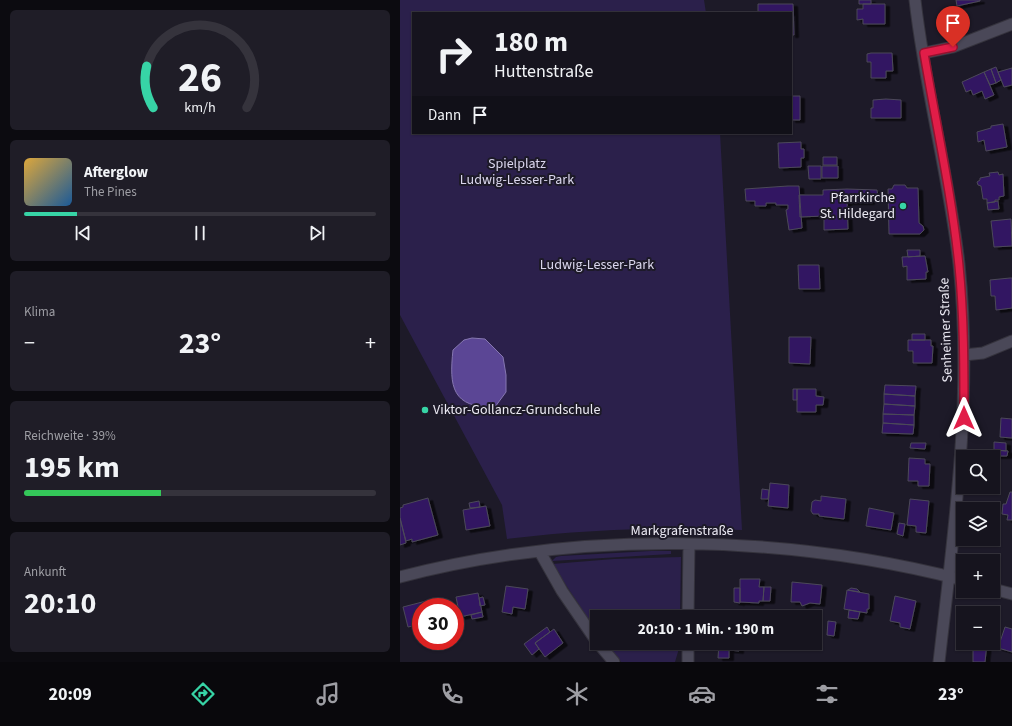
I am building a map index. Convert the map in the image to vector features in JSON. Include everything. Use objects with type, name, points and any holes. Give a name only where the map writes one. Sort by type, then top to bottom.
[{"type":"street","name":"Senheimer Straße","points":[[915,0],[956,242],[964,355],[964,426],[960,477],[939,662]]},
{"type":"street","points":[[924,53],[953,47],[1012,24]]},
{"type":"street","points":[[964,355],[983,354],[1012,341]]},
{"type":"street","points":[[688,610],[689,544]]},
{"type":"street","name":"Markgrafenstraße","points":[[400,577],[431,569],[540,552],[617,546],[689,544],[730,545],[795,550],[870,561],[956,578]]},
{"type":"street","points":[[540,552],[566,597],[590,633]]},
{"type":"street","points":[[1000,591],[1012,594]]},
{"type":"street","points":[[603,650],[614,662]]},
{"type":"street","points":[[688,650],[688,662]]},
{"type":"green space","name":"Ludwig-Lesser-Park","points":[[400,0],[704,0],[706,12],[412,12],[412,134],[720,134],[742,530],[683,529],[595,531],[507,539],[502,505],[400,315]]},
{"type":"green space","points":[[671,551],[671,554],[552,561],[556,557],[561,556]]},
{"type":"green space","points":[[681,557],[680,610],[590,610],[590,621],[552,564],[614,559]]},
{"type":"green space","points":[[612,650],[679,650],[675,662],[621,662]]},
{"type":"shaded area","points":[[472,338],[485,339],[503,357],[506,375],[506,392],[495,407],[470,404],[456,393],[453,385],[453,350],[464,340]]},
{"type":"building","points":[[859,0],[871,0],[871,4],[859,4]]},
{"type":"building","points":[[956,0],[980,0],[980,1],[957,6]]},
{"type":"building","points":[[758,4],[793,4],[794,35],[792,35],[792,12],[758,12]]},
{"type":"building","points":[[863,4],[885,4],[885,24],[863,24],[863,19],[857,20],[857,9],[863,9]]},
{"type":"building","points":[[892,53],[893,71],[886,71],[886,78],[871,78],[871,62],[867,62],[867,54]]},
{"type":"building","points":[[996,67],[1001,80],[996,83],[991,69]]},
{"type":"building","points":[[1012,68],[1012,85],[1004,87],[998,72]]},
{"type":"building","points":[[991,69],[996,83],[990,85],[984,72]]},
{"type":"building","points":[[984,72],[994,95],[985,99],[982,91],[973,95],[971,90],[966,92],[962,82]]},
{"type":"building","points":[[792,96],[800,96],[800,120],[792,120]]},
{"type":"building","points":[[873,100],[901,100],[901,118],[871,118]]},
{"type":"building","points":[[1003,124],[1007,147],[986,151],[984,140],[978,142],[977,132],[991,128],[991,126]]},
{"type":"building","points":[[801,142],[801,149],[804,149],[804,158],[801,158],[801,167],[779,168],[778,143]]},
{"type":"building","points":[[823,157],[837,157],[837,165],[823,165]]},
{"type":"building","points":[[808,166],[821,166],[821,179],[809,179]]},
{"type":"building","points":[[822,166],[838,166],[838,178],[822,178]]},
{"type":"building","points":[[998,172],[999,175],[1003,174],[1004,196],[999,197],[999,200],[995,200],[995,202],[987,203],[987,199],[983,199],[981,186],[978,185],[977,182],[980,178],[990,176],[989,173]]},
{"type":"building","name":"Pfarrkirche St. Hildegard","points":[[894,185],[905,185],[907,188],[918,188],[919,223],[923,226],[924,230],[920,234],[889,234],[888,189],[892,189]]},
{"type":"building","points":[[799,186],[802,228],[789,230],[786,210],[788,209],[788,205],[766,203],[766,206],[755,206],[755,201],[746,201],[745,189]]},
{"type":"building","points":[[823,190],[877,190],[878,199],[870,199],[870,202],[847,202],[848,229],[824,230],[824,216],[800,217],[799,195],[823,195]]},
{"type":"building","points":[[998,201],[999,209],[988,210],[987,203]]},
{"type":"building","points":[[1011,219],[1012,246],[994,247],[991,221]]},
{"type":"building","points":[[907,250],[920,250],[920,256],[908,257]]},
{"type":"building","points":[[925,256],[928,272],[926,272],[926,279],[907,280],[907,266],[903,267],[902,257]]},
{"type":"building","points":[[798,265],[819,265],[820,289],[799,289]]},
{"type":"building","points":[[1012,278],[1012,308],[996,310],[995,296],[991,296],[990,280]]},
{"type":"building","points":[[912,334],[925,334],[925,340],[912,340]]},
{"type":"building","points":[[789,337],[811,337],[810,364],[789,363]]},
{"type":"building","points":[[908,340],[931,340],[931,346],[933,346],[932,363],[913,363],[913,351],[908,351]]},
{"type":"building","points":[[885,385],[916,386],[915,396],[884,394]]},
{"type":"building","points":[[793,389],[797,389],[797,400],[793,400]]},
{"type":"building","points":[[797,389],[816,389],[816,396],[824,397],[823,405],[816,405],[816,412],[797,412]]},
{"type":"building","points":[[884,394],[915,396],[915,406],[884,404]]},
{"type":"building","points":[[884,404],[915,406],[914,415],[883,414]]},
{"type":"building","points":[[883,414],[914,415],[914,425],[883,423]]},
{"type":"building","points":[[1001,418],[1012,419],[1012,438],[1000,437]]},
{"type":"building","points":[[883,423],[914,425],[913,434],[882,433]]},
{"type":"building","points":[[994,442],[1006,443],[1006,451],[994,450]]},
{"type":"building","points":[[911,443],[926,443],[925,449],[910,448]]},
{"type":"building","points":[[1000,450],[1008,451],[1007,456],[1000,456]]},
{"type":"building","points":[[909,458],[925,459],[925,464],[930,464],[929,486],[918,486],[918,481],[908,481]]},
{"type":"building","points":[[770,483],[789,485],[788,508],[768,506]]},
{"type":"building","points":[[762,489],[769,490],[768,499],[761,499]]},
{"type":"building","points":[[1010,492],[1012,492],[1012,520],[1007,520],[1008,515],[1002,514],[1003,504],[1006,504]]},
{"type":"building","points":[[821,496],[846,499],[844,519],[813,514],[811,511],[812,502],[815,500],[821,501]]},
{"type":"building","points":[[428,498],[438,535],[412,542],[412,539],[406,541],[400,518],[400,508],[403,507],[403,505]]},
{"type":"building","points":[[910,499],[929,501],[926,533],[916,532],[916,526],[907,525]]},
{"type":"building","points":[[479,501],[480,507],[470,508],[469,503]]},
{"type":"building","points":[[486,506],[490,526],[466,530],[463,510]]},
{"type":"building","points":[[869,508],[894,513],[891,530],[866,526]]},
{"type":"building","points":[[400,518],[406,543],[400,545]]},
{"type":"building","points":[[899,523],[905,524],[903,536],[897,534]]},
{"type":"building","points":[[740,579],[760,579],[759,587],[764,587],[763,601],[759,601],[759,603],[740,602]]},
{"type":"building","points":[[792,582],[822,585],[820,604],[810,603],[802,606],[800,602],[791,602]]},
{"type":"building","points":[[506,586],[528,589],[525,609],[513,607],[512,614],[502,612]]},
{"type":"building","points":[[764,587],[771,587],[770,601],[763,601]]},
{"type":"building","points":[[734,588],[740,588],[740,603],[734,602]]},
{"type":"building","points":[[851,588],[857,589],[860,592],[848,590]]},
{"type":"building","points":[[847,590],[869,594],[869,609],[867,609],[867,613],[844,609]]},
{"type":"building","points":[[478,593],[482,612],[464,616],[464,598],[456,597]]},
{"type":"building","points":[[895,596],[916,601],[910,629],[900,627],[900,623],[890,621]]},
{"type":"building","points":[[483,597],[485,605],[480,606],[479,598]]},
{"type":"building","points":[[412,605],[412,626],[408,627],[403,607]]},
{"type":"building","points":[[849,610],[860,612],[858,619],[848,618]]},
{"type":"building","points":[[482,612],[483,617],[472,619],[471,615]]},
{"type":"building","points":[[828,621],[836,622],[834,636],[827,635]]},
{"type":"building","points":[[547,627],[550,632],[535,643],[539,649],[532,655],[524,644]]},
{"type":"building","points":[[1005,627],[1012,629],[1012,652],[1000,649],[1000,642]]},
{"type":"building","points":[[554,629],[563,643],[545,657],[535,643]]},
{"type":"building","points":[[719,650],[729,650],[729,658],[718,658]]},
{"type":"building","points":[[973,650],[986,650],[985,662],[973,662]]},
{"type":"place","name":"Pfarrkirche St. Hildegard","points":[[903,206]]},
{"type":"place","name":"Viktor-Gollancz-Grundschule","points":[[425,410]]},
{"type":"route","points":[[953,47],[924,53],[946,178],[959,266],[964,355],[964,418]]},
{"type":"park label","name":"Spielplatz Ludwig-Lesser-Park","points":[[517,172]]}]
